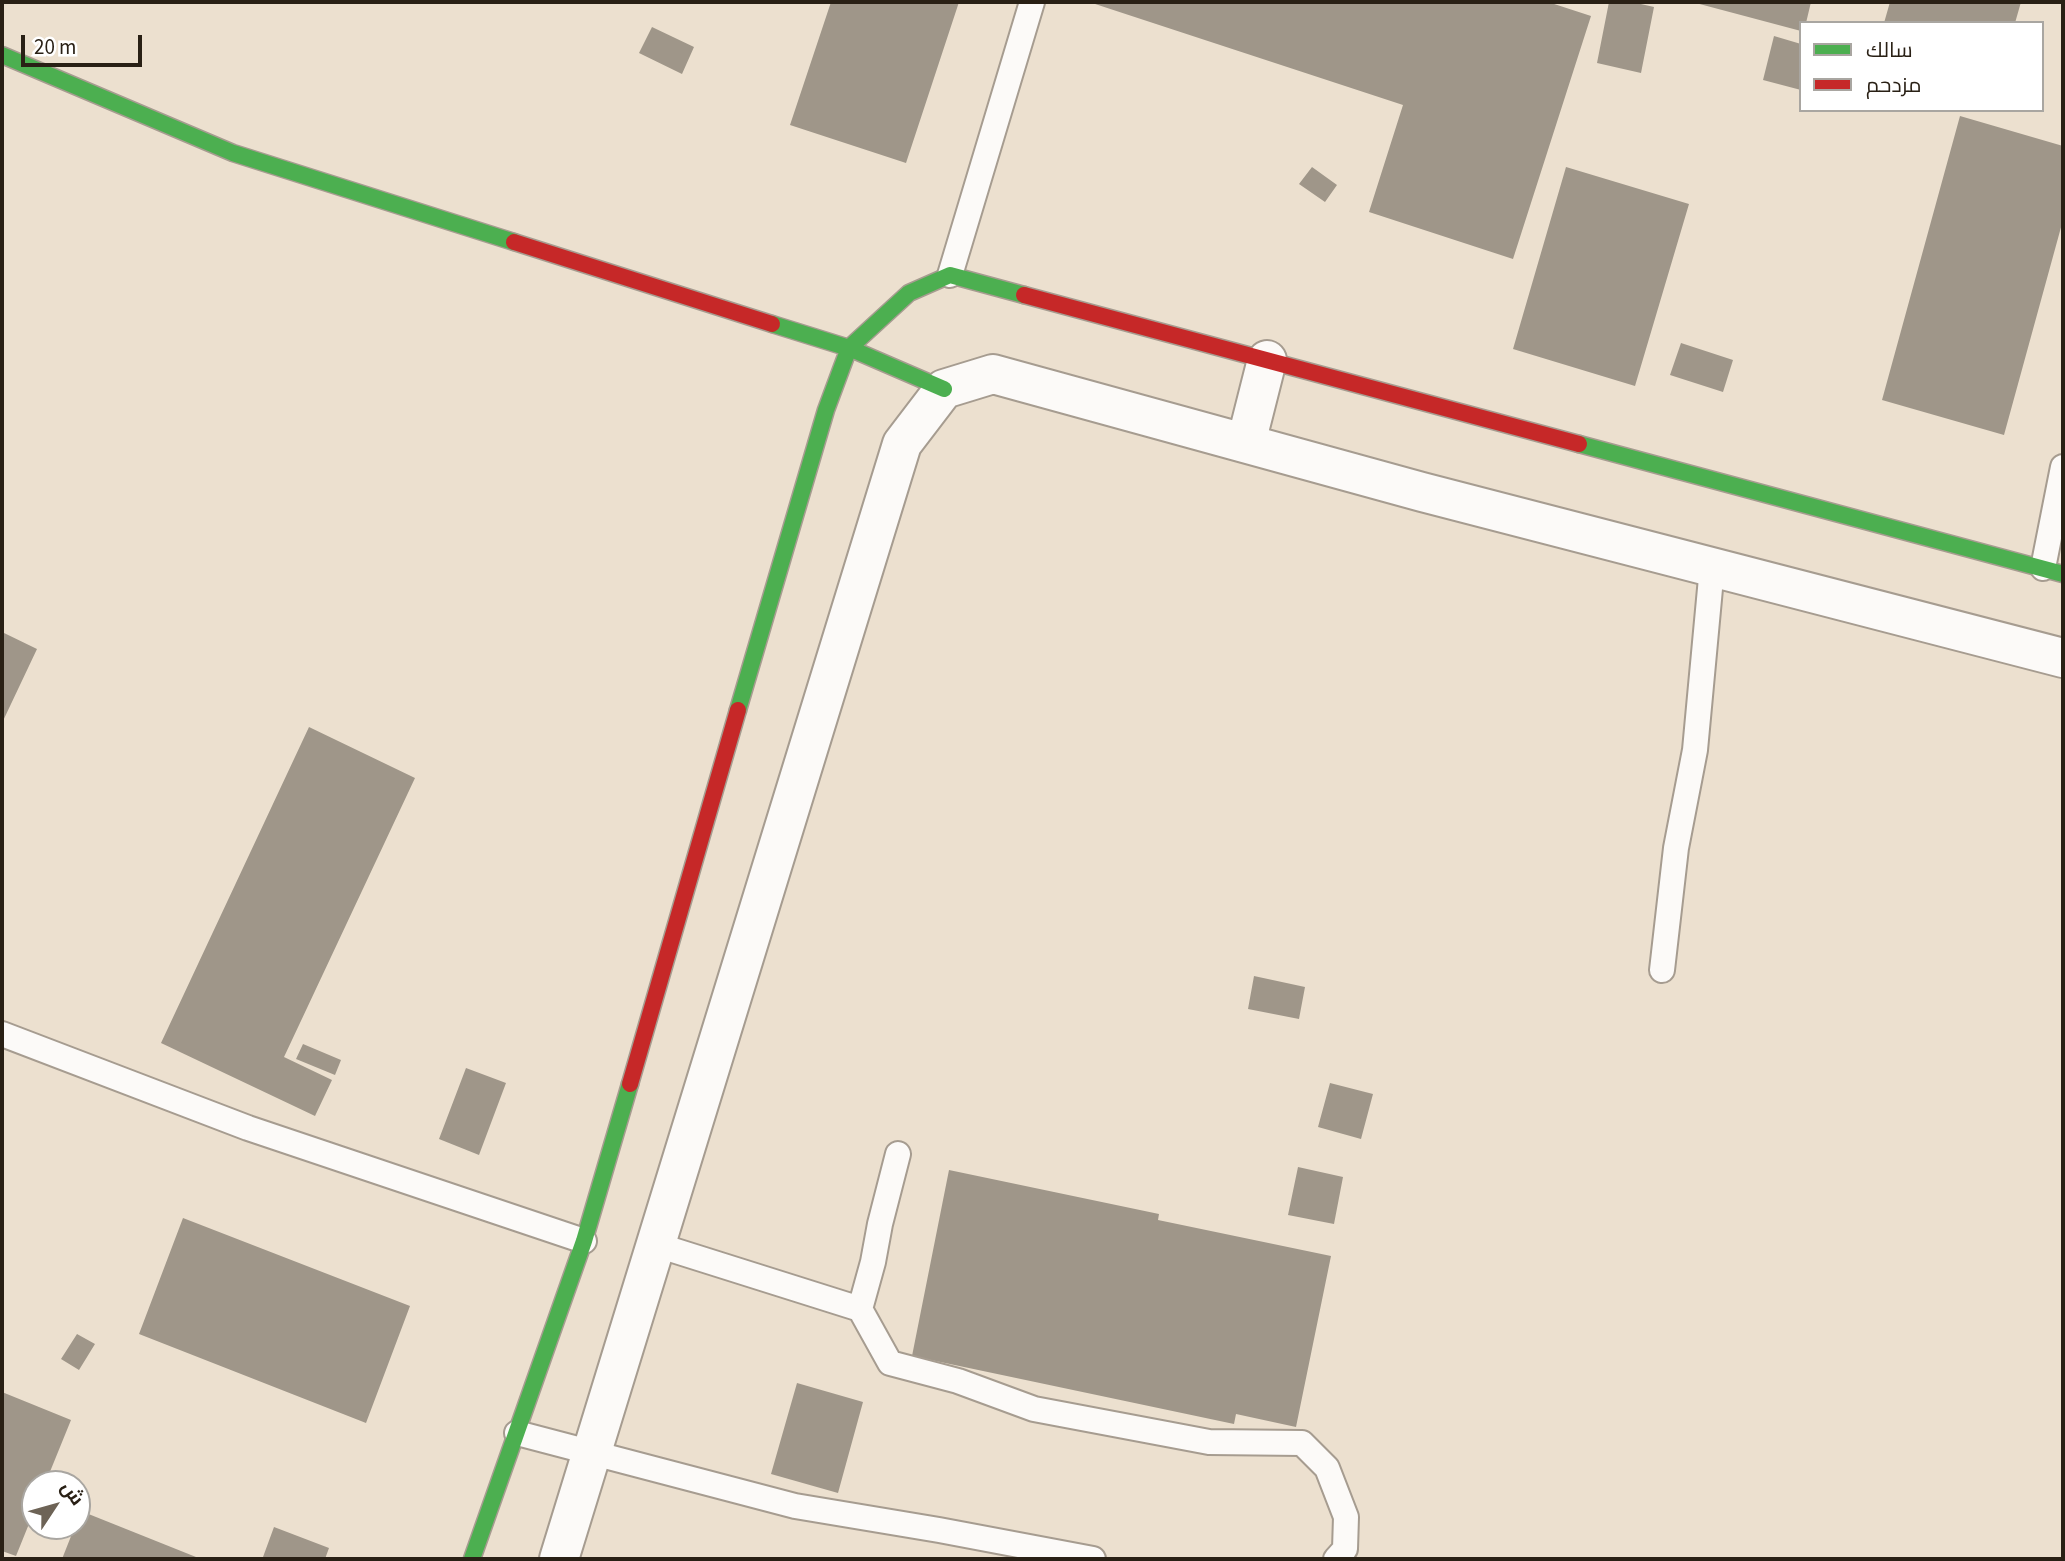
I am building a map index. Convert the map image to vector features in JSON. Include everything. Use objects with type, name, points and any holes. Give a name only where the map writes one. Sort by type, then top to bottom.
[{"type":"street","points":[[2,55],[233,153],[849,348],[944,389]]},
{"type":"street","points":[[472,1559],[584,1241],[822,424],[849,348],[909,293],[950,275],[2053,571]]},
{"type":"street","points":[[1246,443],[1267,360]]},
{"type":"street","points":[[559,1559],[902,444],[944,389],[993,374],[2063,658]]},
{"type":"lane","points":[[950,275],[1032,2]]},
{"type":"lane","points":[[2053,571],[2063,467]]},
{"type":"lane","points":[[1662,970],[1676,848],[1695,750],[1712,567]]},
{"type":"lane","points":[[2,1034],[248,1128],[584,1241]]},
{"type":"lane","points":[[898,1154],[860,1309],[890,1363],[958,1381],[1034,1409],[1209,1441],[1302,1443],[1327,1468],[1346,1517],[1345,1549],[1336,1559]]},
{"type":"lane","points":[[657,1245],[860,1309]]},
{"type":"lane","points":[[517,1433],[794,1506],[1093,1559]]},
{"type":"building","points":[[831,2],[959,2],[906,163],[790,125]]},
{"type":"building","points":[[1089,2],[1548,2],[1591,16],[1513,259],[1369,212],[1403,105]]},
{"type":"building","points":[[1609,2],[1632,2],[1654,7],[1641,73],[1597,63]]},
{"type":"building","points":[[1692,2],[1811,2],[1806,21],[1799,21],[1799,30]]},
{"type":"building","points":[[1890,2],[2021,2],[2016,21],[1885,21]]},
{"type":"building","points":[[652,27],[694,47],[682,74],[639,53]]},
{"type":"building","points":[[1774,36],[1799,43],[1799,89],[1763,80]]},
{"type":"building","points":[[1960,116],[2063,146],[2063,220],[2004,435],[1882,400]]},
{"type":"building","points":[[1312,167],[1337,185],[1325,202],[1299,184]]},
{"type":"building","points":[[1566,167],[1689,204],[1635,386],[1513,349]]},
{"type":"building","points":[[1681,343],[1733,360],[1723,392],[1670,375]]},
{"type":"building","points":[[2,632],[37,649],[2,723]]},
{"type":"building","points":[[309,727],[415,778],[284,1057],[332,1080],[315,1116],[161,1043]]},
{"type":"building","points":[[1254,976],[1305,987],[1299,1019],[1248,1009]]},
{"type":"building","points":[[303,1044],[341,1060],[335,1075],[296,1059]]},
{"type":"building","points":[[466,1068],[506,1083],[479,1155],[439,1139]]},
{"type":"building","points":[[1330,1083],[1373,1094],[1361,1139],[1318,1127]]},
{"type":"building","points":[[1298,1167],[1343,1177],[1334,1224],[1288,1215]]},
{"type":"building","points":[[949,1170],[1159,1214],[1158,1220],[1331,1256],[1296,1427],[1236,1414],[1234,1424],[912,1356]]},
{"type":"building","points":[[183,1218],[410,1306],[366,1423],[139,1334]]},
{"type":"building","points":[[77,1334],[95,1344],[79,1370],[61,1359]]},
{"type":"building","points":[[797,1383],[863,1402],[838,1493],[771,1474]]},
{"type":"building","points":[[2,1392],[71,1420],[51,1470],[21,1470],[22,1540],[16,1556],[2,1551]]},
{"type":"building","points":[[91,1515],[201,1559],[62,1559],[70,1540],[91,1540]]},
{"type":"building","points":[[274,1527],[329,1548],[325,1559],[263,1557]]},
{"type":"traffic: fast","points":[[2,55],[233,153],[514,242]]},
{"type":"traffic: fast","points":[[738,710],[826,410],[849,348],[909,293],[950,275],[1024,295]]},
{"type":"traffic: fast","points":[[772,324],[849,348],[944,389]]},
{"type":"traffic: fast","points":[[1579,444],[2063,574]]},
{"type":"traffic: fast","points":[[472,1559],[584,1241],[630,1084]]},
{"type":"traffic: jam","points":[[514,242],[772,324]]},
{"type":"traffic: jam","points":[[1024,295],[1579,444]]},
{"type":"traffic: jam","points":[[630,1084],[738,710]]}]
